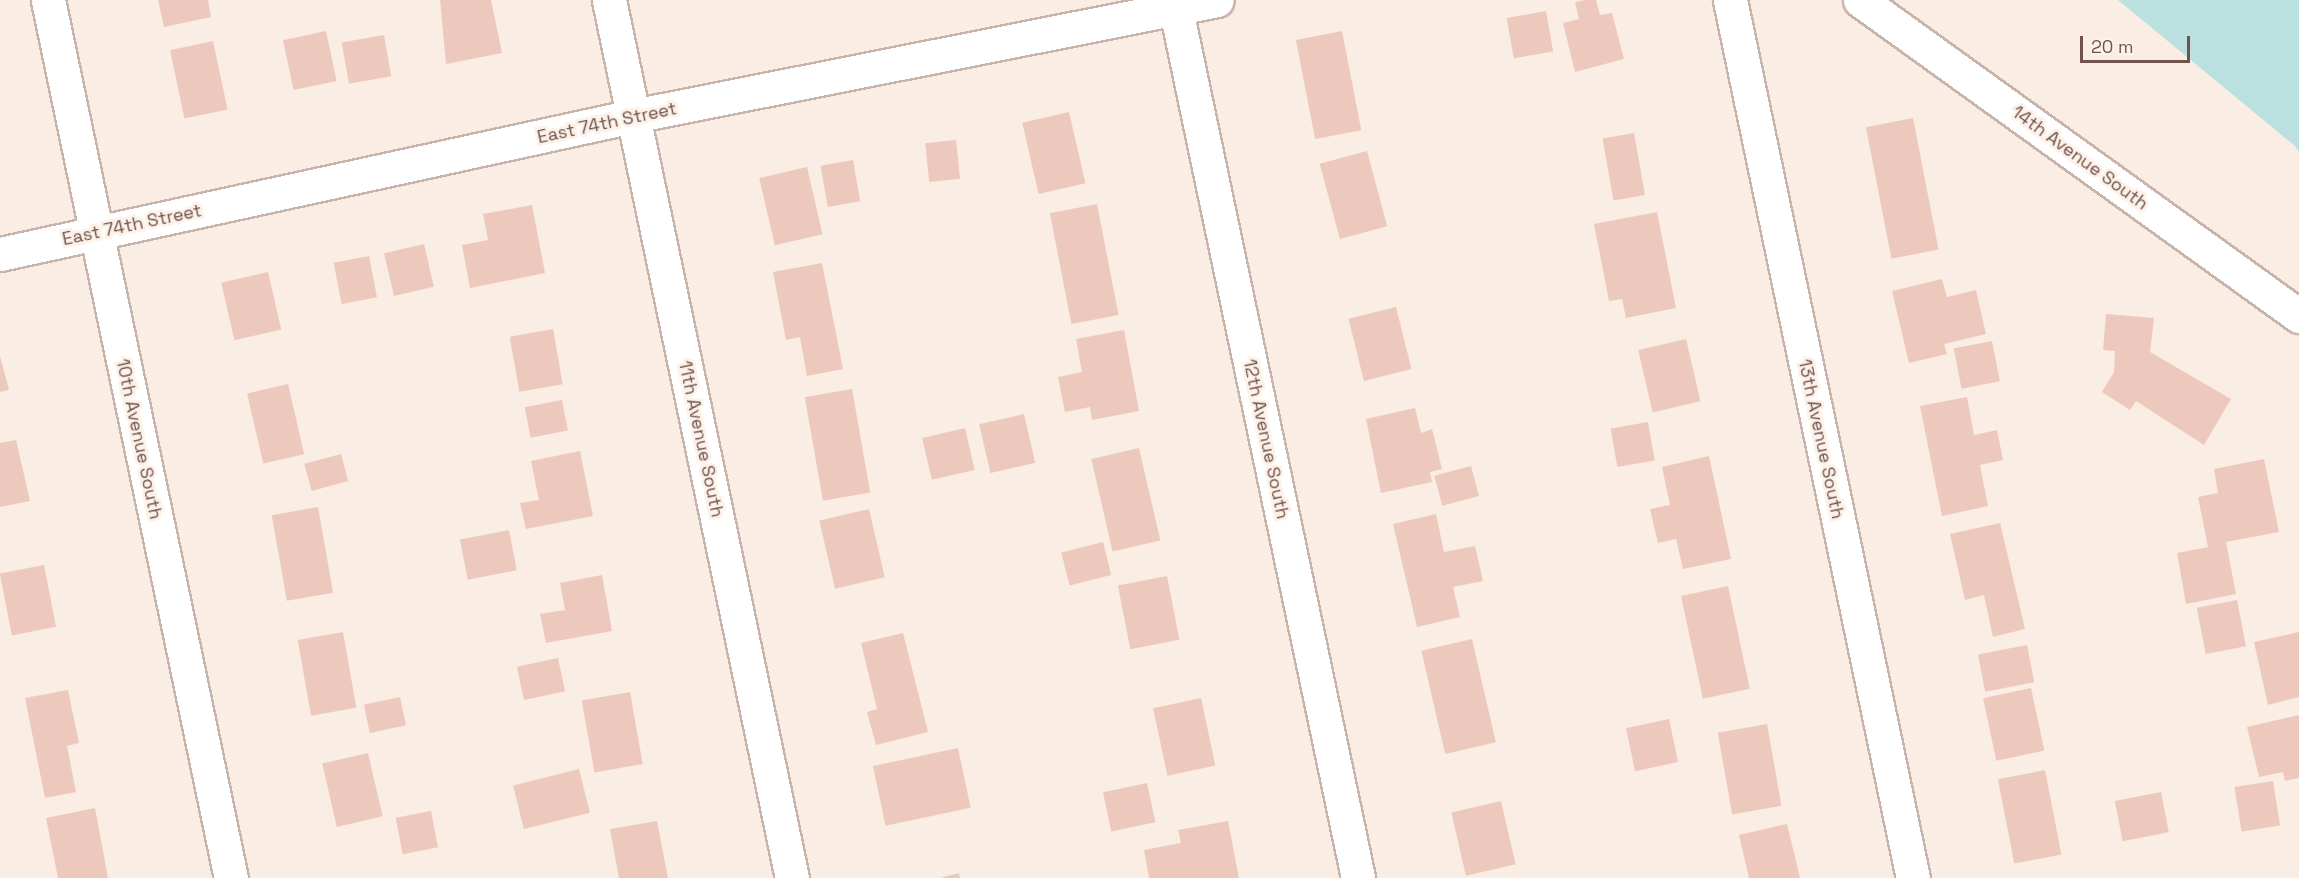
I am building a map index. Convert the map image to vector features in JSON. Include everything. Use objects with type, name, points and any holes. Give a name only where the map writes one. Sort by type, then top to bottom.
[{"type":"street","name":"10th Avenue South","points":[[48,0],[231,878]]},
{"type":"street","name":"11th Avenue South","points":[[609,0],[792,878]]},
{"type":"street","name":"East 74th Street","points":[[0,254],[633,116],[1175,5],[1216,0]]},
{"type":"street","name":"13th Avenue South","points":[[1730,0],[1913,878]]},
{"type":"street","name":"14th Avenue South","points":[[1860,0],[2299,316]]},
{"type":"street","name":"12th Avenue South","points":[[1175,5],[1358,878]]},
{"type":"water","points":[[2118,0],[2299,0],[2299,152],[2295,146]]},
{"type":"building","points":[[158,0],[208,0],[211,17],[164,27]]},
{"type":"building","points":[[440,0],[491,0],[502,53],[446,64]]},
{"type":"building","points":[[1596,0],[1600,15],[1612,13],[1624,59],[1575,72],[1563,23],[1579,19],[1575,2]]},
{"type":"building","points":[[1546,11],[1553,51],[1514,58],[1507,18]]},
{"type":"building","points":[[326,31],[337,81],[294,90],[283,40]]},
{"type":"building","points":[[1342,31],[1361,130],[1315,139],[1296,40]]},
{"type":"building","points":[[384,35],[391,76],[349,84],[342,42]]},
{"type":"building","points":[[213,41],[228,109],[185,119],[170,50]]},
{"type":"building","points":[[1069,112],[1085,183],[1039,194],[1022,123]]},
{"type":"building","points":[[1913,118],[1939,250],[1891,259],[1866,127]]},
{"type":"building","points":[[1634,133],[1645,195],[1613,201],[1602,139]]},
{"type":"building","points":[[956,140],[960,179],[929,182],[925,143]]},
{"type":"building","points":[[1367,151],[1387,226],[1340,239],[1320,164]]},
{"type":"building","points":[[853,160],[860,201],[828,207],[821,166]]},
{"type":"building","points":[[807,167],[823,234],[775,245],[759,178]]},
{"type":"building","points":[[1097,204],[1119,315],[1071,324],[1050,213]]},
{"type":"building","points":[[532,205],[545,273],[470,288],[462,245],[488,240],[483,214]]},
{"type":"building","points":[[1657,212],[1676,308],[1626,318],[1622,299],[1609,301],[1594,224]]},
{"type":"building","points":[[424,244],[434,287],[394,296],[384,253]]},
{"type":"building","points":[[369,256],[377,297],[342,304],[334,263]]},
{"type":"building","points":[[822,263],[843,369],[807,376],[800,337],[786,340],[773,272]]},
{"type":"building","points":[[268,272],[281,329],[235,340],[221,283]]},
{"type":"building","points":[[1942,279],[1947,297],[1976,290],[1986,334],[1944,344],[1947,354],[1909,363],[1892,291]]},
{"type":"building","points":[[1396,307],[1411,369],[1364,381],[1348,319]]},
{"type":"building","points":[[2106,314],[2154,318],[2150,352],[2231,399],[2204,445],[2136,401],[2130,410],[2102,392],[2114,372],[2115,351],[2103,350]]},
{"type":"building","points":[[553,329],[563,384],[519,392],[510,337]]},
{"type":"building","points":[[1124,330],[1139,411],[1092,420],[1090,407],[1065,412],[1058,377],[1082,372],[1076,339]]},
{"type":"building","points":[[1686,339],[1700,401],[1653,412],[1638,350]]},
{"type":"building","points":[[1992,341],[2000,381],[1962,389],[1954,348]]},
{"type":"building","points":[[0,356],[9,390],[0,392]]},
{"type":"building","points":[[288,384],[304,454],[263,464],[247,393]]},
{"type":"building","points":[[852,389],[870,492],[823,501],[805,397]]},
{"type":"building","points":[[1967,397],[1974,435],[1997,430],[2003,460],[1980,465],[1988,506],[1942,516],[1920,406]]},
{"type":"building","points":[[562,400],[568,430],[531,438],[525,407]]},
{"type":"building","points":[[1415,408],[1421,433],[1432,429],[1442,469],[1430,472],[1432,482],[1381,493],[1366,419]]},
{"type":"building","points":[[1024,414],[1035,463],[990,473],[979,424]]},
{"type":"building","points":[[1648,422],[1655,460],[1617,467],[1611,429]]},
{"type":"building","points":[[965,428],[975,470],[932,480],[922,438]]},
{"type":"building","points":[[16,440],[30,501],[0,507],[0,443]]},
{"type":"building","points":[[1139,448],[1160,541],[1113,552],[1091,459]]},
{"type":"building","points":[[580,451],[593,516],[526,529],[520,503],[539,500],[531,461]]},
{"type":"building","points":[[341,454],[348,481],[312,491],[304,464]]},
{"type":"building","points":[[1709,456],[1731,559],[1683,569],[1676,539],[1658,543],[1650,509],[1670,505],[1662,467]]},
{"type":"building","points":[[2264,459],[2279,532],[2226,542],[2236,594],[2186,604],[2177,553],[2208,547],[2198,497],[2218,493],[2214,469]]},
{"type":"building","points":[[1471,466],[1479,496],[1442,506],[1434,476]]},
{"type":"building","points":[[318,507],[333,593],[287,601],[272,515]]},
{"type":"building","points":[[869,509],[885,577],[835,589],[819,520]]},
{"type":"building","points":[[1436,514],[1444,552],[1475,546],[1483,581],[1453,587],[1460,617],[1417,627],[1393,524]]},
{"type":"building","points":[[2000,523],[2025,629],[1993,637],[1984,595],[1965,600],[1950,534]]},
{"type":"building","points":[[509,530],[517,570],[468,580],[460,540]]},
{"type":"building","points":[[1103,542],[1111,575],[1070,585],[1061,552]]},
{"type":"building","points":[[44,565],[56,627],[12,635],[0,574]]},
{"type":"building","points":[[602,575],[612,631],[546,643],[540,614],[565,610],[560,583]]},
{"type":"building","points":[[1167,576],[1179,640],[1130,649],[1118,586]]},
{"type":"building","points":[[1728,586],[1750,689],[1703,699],[1681,596]]},
{"type":"building","points":[[2237,600],[2246,646],[2206,654],[2197,608]]},
{"type":"building","points":[[343,632],[356,708],[311,716],[298,640]]},
{"type":"building","points":[[2299,632],[2299,697],[2268,705],[2254,642]]},
{"type":"building","points":[[903,633],[928,732],[876,745],[867,712],[877,709],[861,643]]},
{"type":"building","points":[[1472,639],[1496,742],[1445,754],[1421,651]]},
{"type":"building","points":[[2027,645],[2034,682],[1985,692],[1978,655]]},
{"type":"building","points":[[558,658],[565,691],[524,700],[517,667]]},
{"type":"building","points":[[2031,688],[2044,751],[1996,761],[1983,698]]},
{"type":"building","points":[[68,690],[79,743],[67,746],[76,792],[45,798],[25,698]]},
{"type":"building","points":[[630,692],[643,764],[594,772],[582,701]]},
{"type":"building","points":[[400,697],[406,725],[370,733],[364,705]]},
{"type":"building","points":[[1201,698],[1215,765],[1167,776],[1153,708]]},
{"type":"building","points":[[2299,715],[2299,778],[2285,781],[2283,772],[2259,777],[2247,727]]},
{"type":"building","points":[[1669,719],[1678,762],[1635,771],[1626,728]]},
{"type":"building","points":[[1767,724],[1781,806],[1732,814],[1718,733]]},
{"type":"building","points":[[958,748],[971,808],[886,826],[873,766]]},
{"type":"building","points":[[368,753],[383,816],[337,827],[322,764]]},
{"type":"building","points":[[579,769],[590,813],[524,829],[513,785]]},
{"type":"building","points":[[2045,770],[2061,854],[2014,864],[1998,779]]},
{"type":"building","points":[[2273,781],[2280,825],[2242,832],[2234,787]]},
{"type":"building","points":[[1147,783],[1155,822],[1111,831],[1103,792]]},
{"type":"building","points":[[2161,792],[2169,832],[2123,841],[2115,801]]},
{"type":"building","points":[[1501,801],[1516,864],[1466,876],[1451,812]]},
{"type":"building","points":[[95,808],[108,878],[58,878],[46,818]]},
{"type":"building","points":[[431,811],[438,847],[403,854],[396,818]]},
{"type":"building","points":[[657,821],[668,878],[619,878],[610,829]]},
{"type":"building","points":[[1228,821],[1239,878],[1149,878],[1144,850],[1181,843],[1178,830]]},
{"type":"building","points":[[1787,824],[1800,878],[1749,878],[1739,835]]},
{"type":"building","points":[[959,873],[960,878],[943,878],[943,877]]}]
